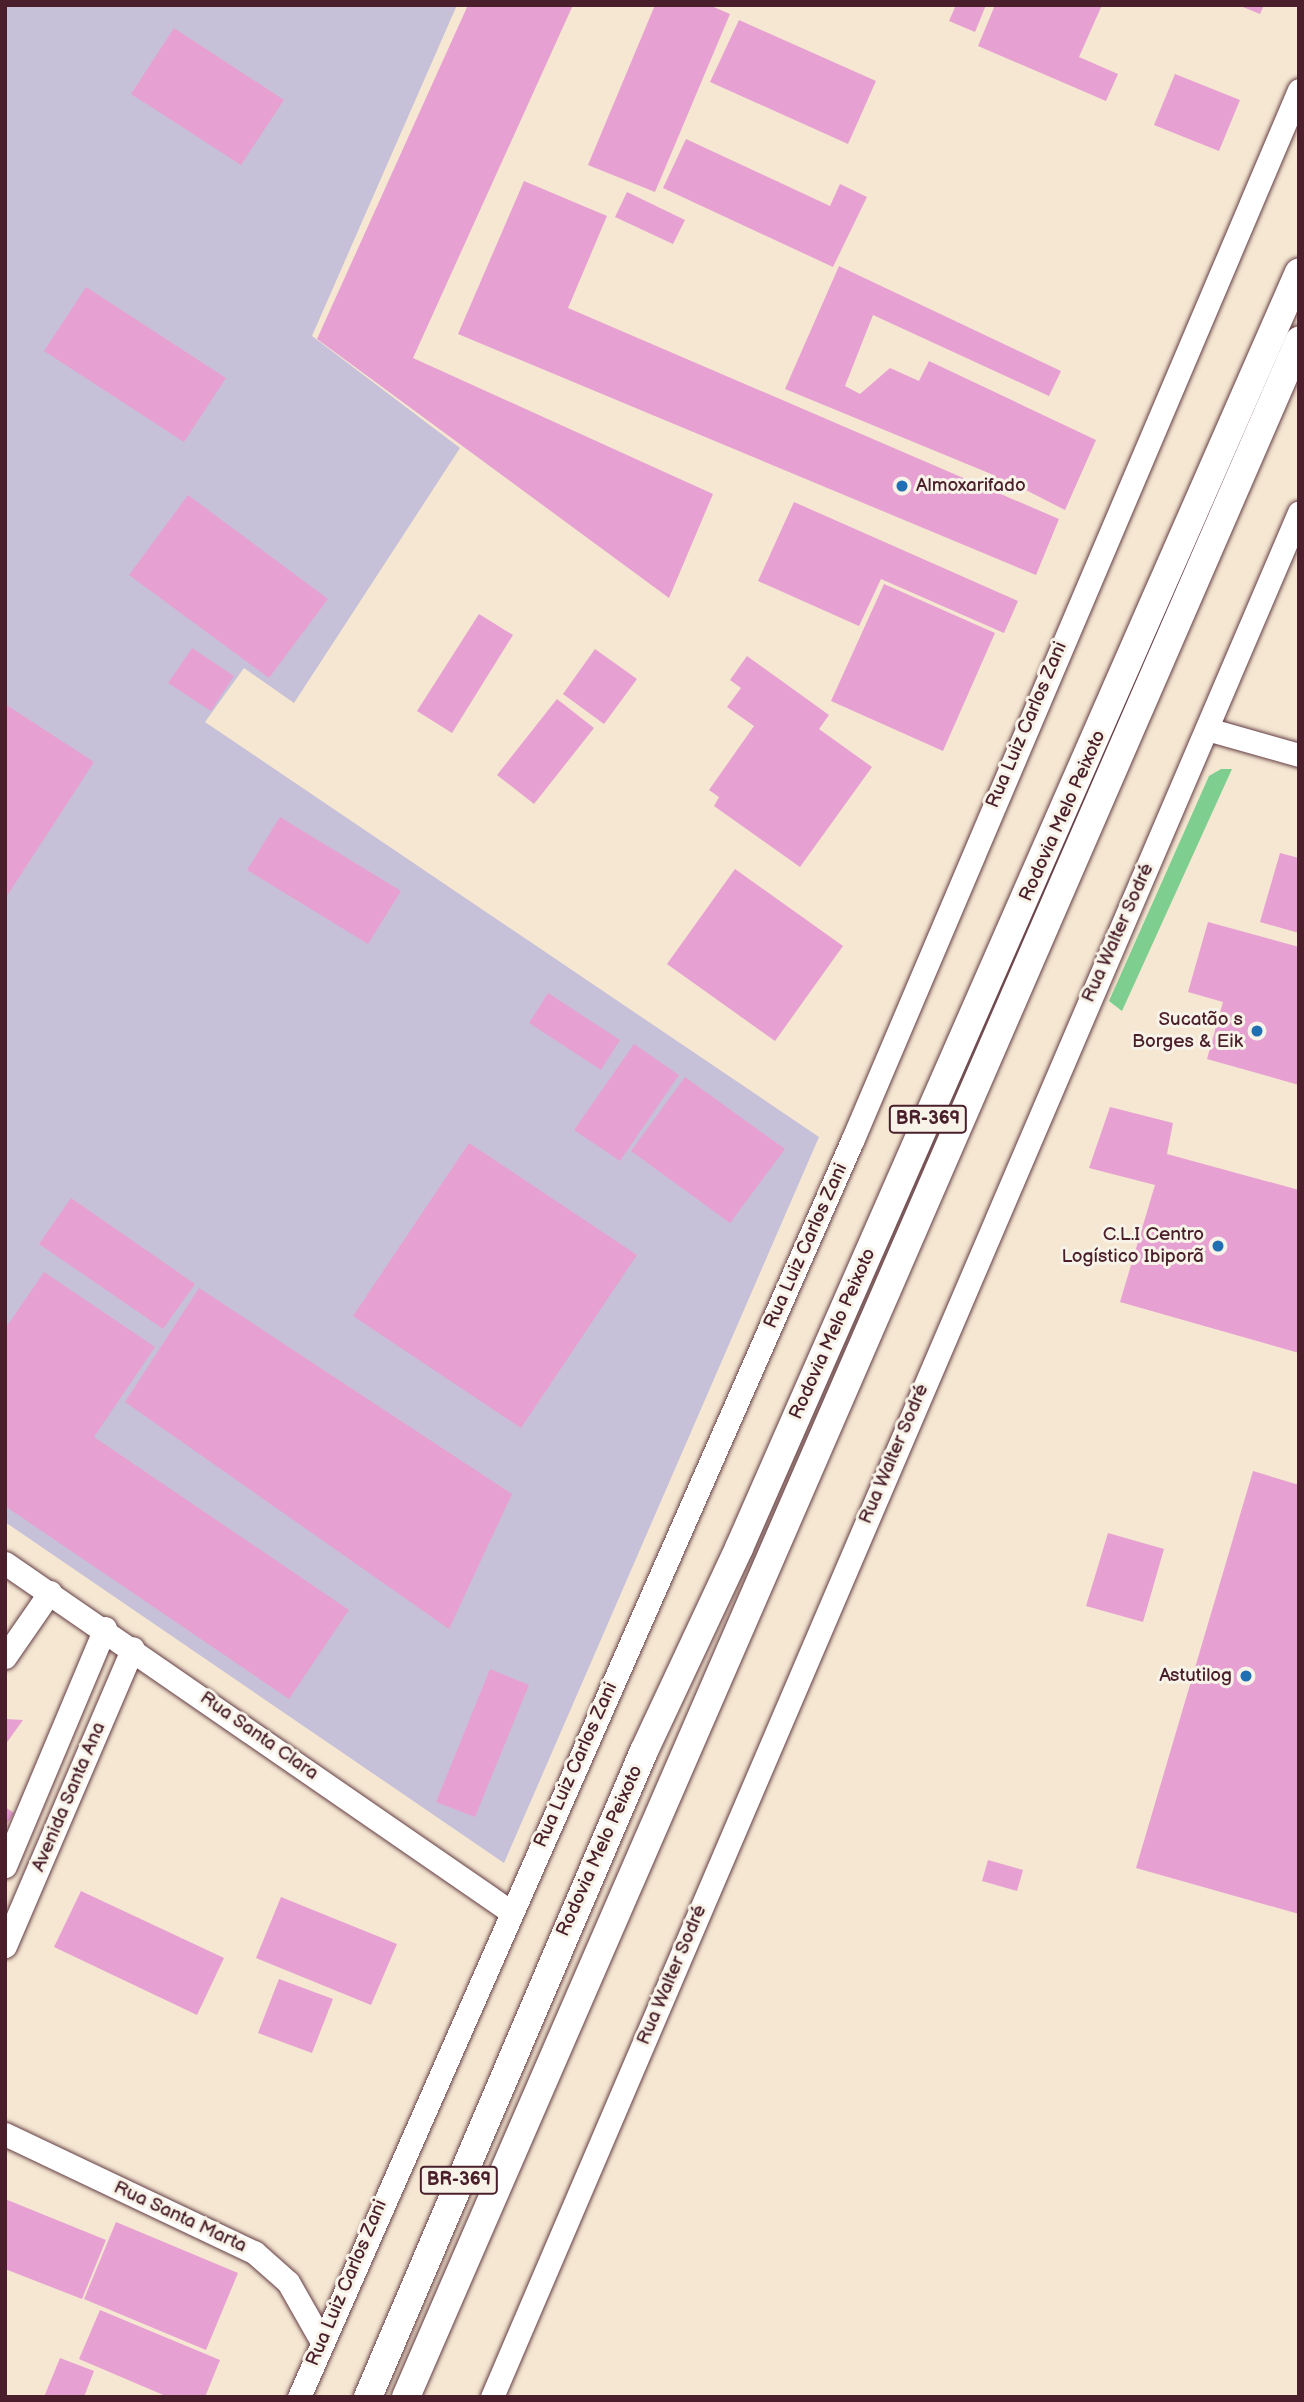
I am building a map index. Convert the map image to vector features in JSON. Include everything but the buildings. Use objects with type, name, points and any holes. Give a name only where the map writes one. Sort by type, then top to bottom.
[{"type":"main road","name":"Rodovia Melo Peixoto","points":[[368,2397],[644,1751],[745,1535],[1299,272]]},
{"type":"main road","name":"Rodovia Melo Peixoto","points":[[406,2397],[1299,341]]},
{"type":"street","name":"Rua Luiz Carlos Zani","points":[[299,2397],[321,2340],[852,1141],[1252,194],[1299,90]]},
{"type":"street","name":"Rua Walter Sodré","points":[[492,2397],[1299,512]]},
{"type":"street","points":[[1207,729],[1299,755]]},
{"type":"street","name":"Rua Santa Clara","points":[[5,1563],[105,1628],[511,1912]]},
{"type":"street","points":[[5,1657],[50,1592]]},
{"type":"street","name":"Avenida Santa Ana","points":[[5,1866],[105,1628]]},
{"type":"street","name":"Avenida Santa Ana","points":[[5,1945],[133,1648]]},
{"type":"street","name":"Rua Santa Marta","points":[[5,2134],[254,2252],[288,2281],[321,2340]]},
{"type":"shaded area","points":[[5,5],[457,5],[312,336],[460,448],[294,703],[244,668],[205,722],[819,1137],[504,1863],[5,1522]]},
{"type":"green space","points":[[1221,769],[1232,769],[1122,1011],[1109,1001],[1209,776]]},
{"type":"place","name":"Almoxarifado","points":[[902,486]]},
{"type":"place","name":"Sucatão s Borges & Eik","points":[[1257,1031]]},
{"type":"place","name":"C.L.I Centro Logístico Ibiporã","points":[[1218,1246]]},
{"type":"place","name":"Astutilog","points":[[1246,1676]]}]
